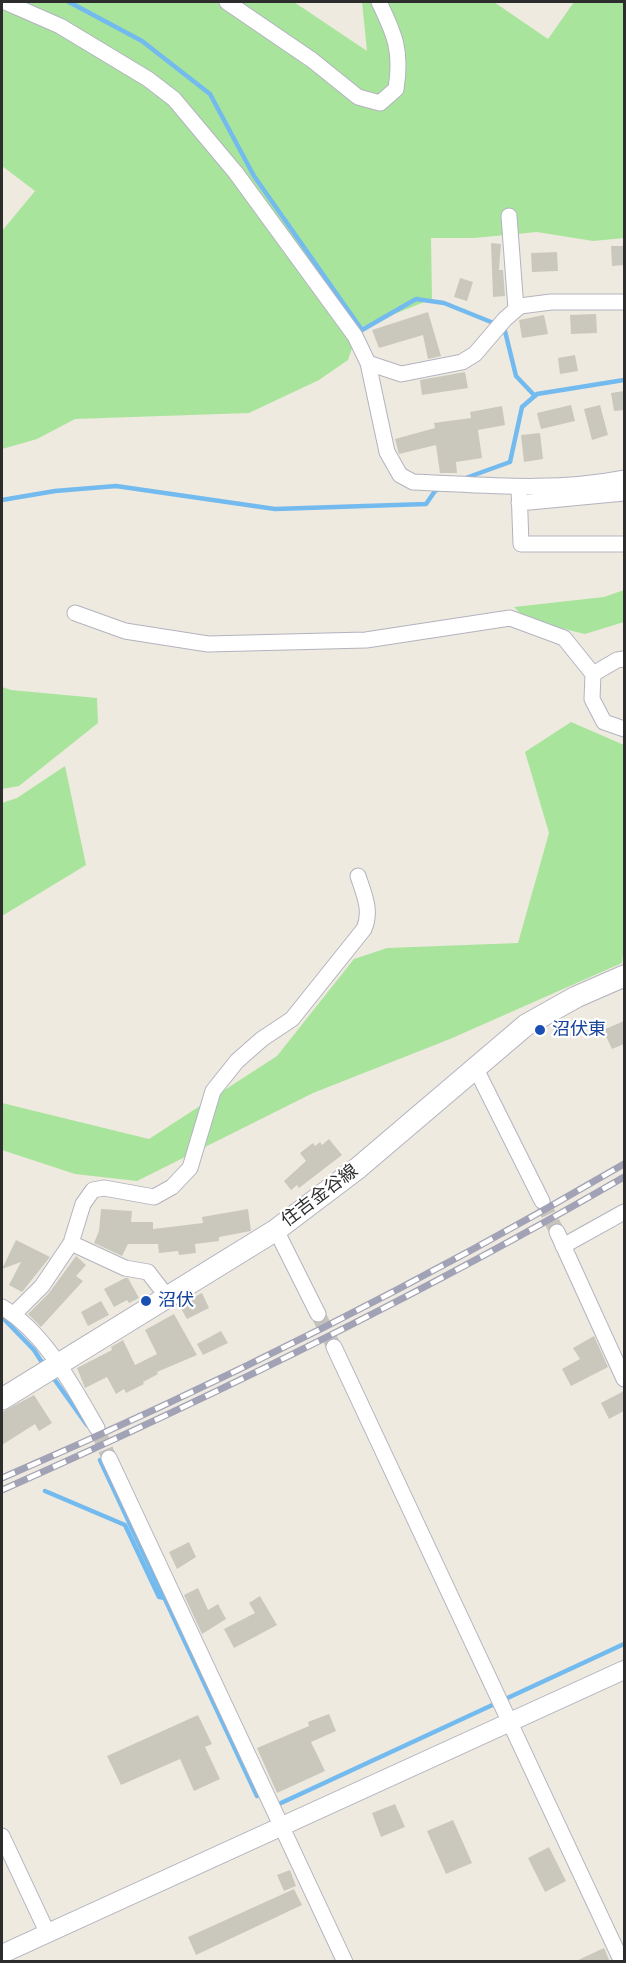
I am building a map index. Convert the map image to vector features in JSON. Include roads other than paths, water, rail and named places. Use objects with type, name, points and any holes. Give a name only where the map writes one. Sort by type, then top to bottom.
[{"type":"main road","name":"住吉金谷線","points":[[2,1399],[276,1230],[358,1168],[526,1026],[576,997],[624,976]]},
{"type":"street","points":[[5,2],[60,26],[148,79],[174,99],[236,173],[355,336],[368,363],[387,452],[400,475],[413,482],[467,485],[519,495],[624,493]]},
{"type":"street","points":[[227,2],[312,60],[358,97],[380,103],[396,89],[400,64],[396,37],[379,2]]},
{"type":"street","points":[[509,216],[511,314]]},
{"type":"street","points":[[368,363],[401,374],[462,362],[475,354],[520,306],[551,302],[624,302]]},
{"type":"street","points":[[519,495],[624,478]]},
{"type":"street","points":[[519,495],[521,544],[624,544]]},
{"type":"street","points":[[75,613],[125,631],[208,644],[366,640],[510,618],[564,639],[593,674],[592,699],[604,722],[624,729]]},
{"type":"street","points":[[593,674],[617,660],[624,659]]},
{"type":"street","points":[[97,1428],[59,1364],[8,1311],[42,1286],[71,1243],[83,1204],[93,1190],[104,1188],[154,1197],[172,1187],[190,1168],[213,1091],[237,1061],[292,1019],[364,929],[368,920],[367,903],[358,876]]},
{"type":"street","points":[[475,1067],[542,1202]]},
{"type":"street","points":[[624,1212],[560,1239],[624,1379]]},
{"type":"street","points":[[276,1230],[318,1314]]},
{"type":"street","points":[[71,1243],[125,1268],[148,1272],[168,1298]]},
{"type":"street","points":[[334,1347],[622,1962]]},
{"type":"street","points":[[109,1458],[345,1962]]},
{"type":"street","points":[[2,1954],[624,1670]]},
{"type":"street","points":[[2,1836],[48,1934]]},
{"type":"waterway","points":[[69,2],[142,41],[210,94],[254,176],[362,330],[416,299],[444,303],[496,324]]},
{"type":"waterway","points":[[504,327],[516,376],[535,396]]},
{"type":"waterway","points":[[463,479],[510,462],[522,407],[537,394],[624,380]]},
{"type":"waterway","points":[[2,500],[55,491],[116,486],[275,509],[426,504],[435,491],[441,488]]},
{"type":"waterway","points":[[2,1317],[34,1350],[45,1367]]},
{"type":"waterway","points":[[52,1376],[87,1425]]},
{"type":"waterway","points":[[100,1460],[257,1796]]},
{"type":"waterway","points":[[45,1491],[125,1525],[159,1597],[165,1598]]},
{"type":"waterway","points":[[281,1803],[624,1644]]},
{"type":"tunnel","points":[[542,1201],[557,1232]]},
{"type":"tunnel","points":[[318,1314],[334,1347]]},
{"type":"tunnel","points":[[97,1428],[109,1458]]},
{"type":"railway","points":[[2,1478],[161,1407],[318,1330],[395,1291],[624,1164]]},
{"type":"railway","points":[[2,1490],[160,1418],[318,1342],[472,1262],[624,1177]]},
{"type":"place","name":"沼伏東","points":[[540,1030]]},
{"type":"place","name":"沼伏","points":[[146,1301]]}]
